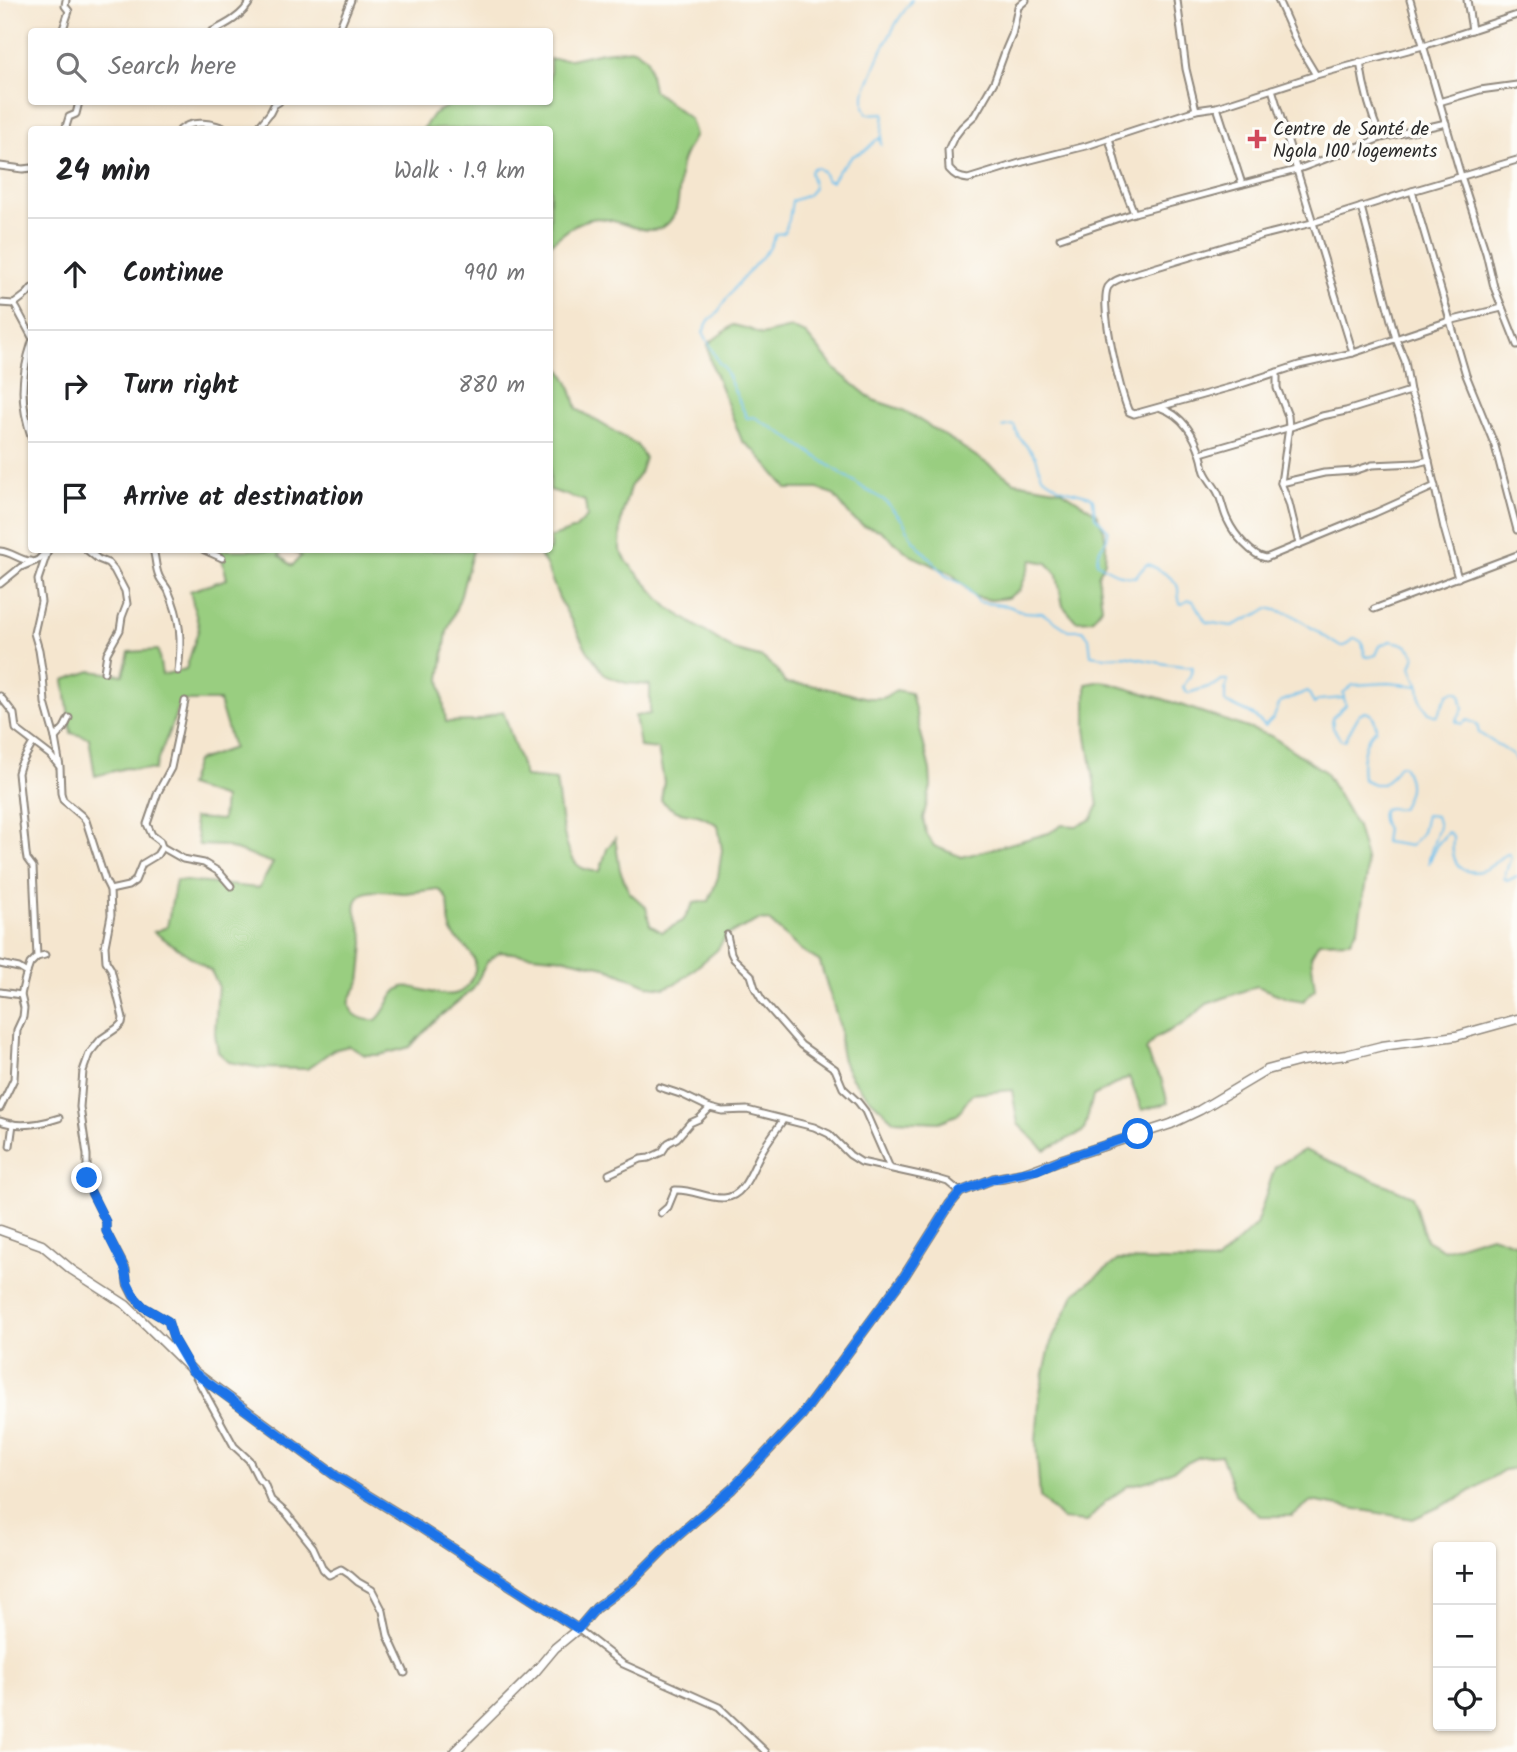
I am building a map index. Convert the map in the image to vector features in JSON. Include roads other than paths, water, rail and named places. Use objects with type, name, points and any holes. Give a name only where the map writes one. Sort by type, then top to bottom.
[{"type":"street","points":[[63,28],[69,11],[65,6],[66,0]]},
{"type":"street","points":[[219,28],[240,15],[251,0]]},
{"type":"street","points":[[340,28],[351,0]]},
{"type":"street","points":[[1026,0],[1018,7],[1012,35],[994,82],[975,115],[962,127],[948,150],[949,169],[955,176],[968,179],[1086,146],[1196,110],[1217,107],[1517,15]]},
{"type":"street","points":[[1177,0],[1186,69],[1196,110]]},
{"type":"street","points":[[1278,0],[1298,45],[1316,75]]},
{"type":"street","points":[[1410,0],[1461,176],[1502,308],[1517,345]]},
{"type":"street","points":[[1466,0],[1472,30]]},
{"type":"street","points":[[1360,62],[1372,118],[1381,138]]},
{"type":"street","points":[[1439,102],[1480,90],[1517,85]]},
{"type":"street","points":[[1272,89],[1353,353]]},
{"type":"street","points":[[66,126],[69,117],[76,114],[78,105]]},
{"type":"street","points":[[259,126],[274,105]]},
{"type":"street","points":[[1217,107],[1242,184]]},
{"type":"street","points":[[1060,238],[1134,213],[1296,170],[1381,138],[1446,123]]},
{"type":"street","points":[[184,126],[217,126]]},
{"type":"street","points":[[1109,138],[1118,172],[1134,213]]},
{"type":"street","points":[[1502,308],[1449,321],[1353,353],[1299,365],[1134,414],[1129,412],[1125,402],[1105,304],[1107,289],[1113,281],[1517,160]]},
{"type":"street","points":[[0,166],[28,168]]},
{"type":"street","points":[[1412,191],[1466,375],[1495,446],[1515,514],[1517,530]]},
{"type":"street","points":[[1361,207],[1396,339],[1405,361],[1410,391],[1418,412],[1458,578]]},
{"type":"street","points":[[0,303],[13,304],[28,293]]},
{"type":"street","points":[[13,304],[28,331]]},
{"type":"street","points":[[28,353],[22,403],[28,426]]},
{"type":"street","points":[[1277,372],[1277,388],[1288,416],[1289,427],[1281,483],[1299,544]]},
{"type":"street","points":[[1200,453],[1410,391]]},
{"type":"street","points":[[1160,407],[1180,418],[1191,433],[1204,470],[1218,492],[1228,522],[1258,557],[1266,558],[1435,486]]},
{"type":"street","points":[[1281,483],[1324,473],[1354,471],[1372,465],[1429,460]]},
{"type":"street","points":[[0,551],[33,562]]},
{"type":"street","points":[[0,584],[44,553]]},
{"type":"street","points":[[47,553],[38,580],[41,602],[34,633],[39,650],[45,703],[55,738],[63,800],[86,821],[110,890],[111,915],[105,946],[106,961],[111,969],[123,1018],[122,1023],[101,1039],[89,1054],[83,1071],[80,1107],[88,1155],[89,1188],[106,1222],[106,1231],[125,1269],[134,1296],[144,1307],[168,1321],[174,1340],[234,1446],[249,1460],[271,1500],[287,1514],[313,1547],[323,1569],[329,1575],[341,1569],[372,1590],[383,1611],[388,1636],[405,1673]]},
{"type":"street","points":[[91,553],[108,563],[114,570],[125,591],[127,604],[120,630],[107,653],[104,672]]},
{"type":"street","points":[[154,553],[155,566],[178,616],[181,642],[178,671]]},
{"type":"street","points":[[211,553],[222,558]]},
{"type":"street","points":[[1374,609],[1517,555]]},
{"type":"street","points":[[0,696],[14,714],[16,729],[50,755],[60,767]]},
{"type":"street","points":[[185,701],[171,768],[158,792],[147,824],[162,847],[183,859],[204,863],[219,872],[231,886]]},
{"type":"street","points":[[55,738],[69,718]]},
{"type":"street","points":[[33,743],[18,773],[26,853],[33,867],[37,957]]},
{"type":"street","points":[[110,890],[128,886],[135,881],[142,864],[156,855],[162,847]]},
{"type":"street","points":[[726,935],[734,959],[751,975],[762,1000],[802,1045],[835,1069],[843,1088],[865,1111],[890,1168]]},
{"type":"street","points":[[0,1108],[14,1079],[17,1030],[24,1008],[21,995],[27,973],[30,964],[37,957],[45,956]]},
{"type":"street","points":[[0,964],[19,968],[27,973]]},
{"type":"street","points":[[0,992],[21,995]]},
{"type":"street","points":[[454,1752],[535,1672],[555,1647],[578,1629],[596,1608],[631,1582],[675,1538],[732,1489],[801,1416],[905,1275],[960,1192],[993,1179],[1037,1170],[1171,1124],[1267,1070],[1282,1065],[1346,1055],[1382,1046],[1455,1036],[1517,1019]]},
{"type":"street","points":[[659,1087],[710,1108],[722,1111],[747,1110],[814,1127],[829,1134],[838,1145],[861,1162],[948,1182],[960,1192]]},
{"type":"street","points":[[609,1174],[662,1152],[668,1143],[710,1108]]},
{"type":"street","points":[[0,1121],[13,1125],[44,1123],[59,1118]]},
{"type":"street","points":[[661,1213],[668,1207],[675,1190],[724,1198],[733,1196],[743,1187],[762,1150],[783,1120]]},
{"type":"street","points":[[10,1146],[13,1125]]},
{"type":"street","points":[[0,1230],[42,1245],[72,1270],[126,1306],[192,1371],[336,1476],[578,1629],[623,1664],[719,1707],[766,1752]]},
{"type":"waterway","points":[[912,0],[882,50],[864,94],[867,114],[884,113],[881,144],[880,138],[853,156],[832,181],[827,181],[823,172],[813,168],[810,172],[814,188],[808,195],[792,201],[784,233],[776,234],[769,249],[735,287],[703,332],[723,366],[747,418],[754,417],[785,435],[884,500],[903,521],[913,540],[945,575],[964,585],[978,602],[1042,613],[1068,630],[1083,630],[1089,638],[1091,655],[1125,656],[1193,667],[1183,687],[1188,693],[1228,680],[1225,702],[1253,715],[1265,726],[1274,717],[1280,702],[1308,691],[1314,704],[1319,700],[1344,698],[1346,705],[1332,718],[1333,728],[1341,740],[1345,740],[1359,715],[1365,712],[1372,716],[1376,723],[1376,729],[1368,739],[1364,752],[1363,779],[1374,784],[1383,784],[1399,765],[1403,765],[1408,777],[1407,797],[1401,809],[1386,808],[1382,812],[1386,829],[1384,842],[1411,846],[1422,832],[1426,815],[1436,816],[1439,826],[1429,863],[1436,846],[1448,832],[1453,836],[1455,859],[1462,869],[1479,871],[1509,854],[1511,857],[1504,878],[1507,881],[1517,876]]},
{"type":"waterway","points":[[1002,427],[1014,425],[1018,436],[1036,457],[1042,476],[1060,488],[1093,499],[1095,516],[1108,530],[1107,539],[1098,552],[1097,562],[1101,565],[1130,577],[1135,577],[1147,564],[1154,567],[1175,582],[1180,603],[1193,601],[1206,622],[1232,626],[1268,608],[1291,614],[1339,646],[1345,646],[1355,638],[1362,642],[1365,656],[1368,657],[1376,655],[1380,646],[1390,641],[1405,645],[1415,656],[1411,667],[1419,687],[1421,702],[1429,713],[1437,716],[1448,694],[1455,691],[1460,693],[1463,709],[1456,721],[1462,724],[1468,720],[1477,725],[1479,733],[1512,754],[1517,762]]},
{"type":"waterway","points":[[1344,697],[1343,693],[1353,685],[1388,683],[1418,686]]},
{"type":"place","name":"Centre de Santé de Ngola 100 logements","points":[[1257,139]]}]
